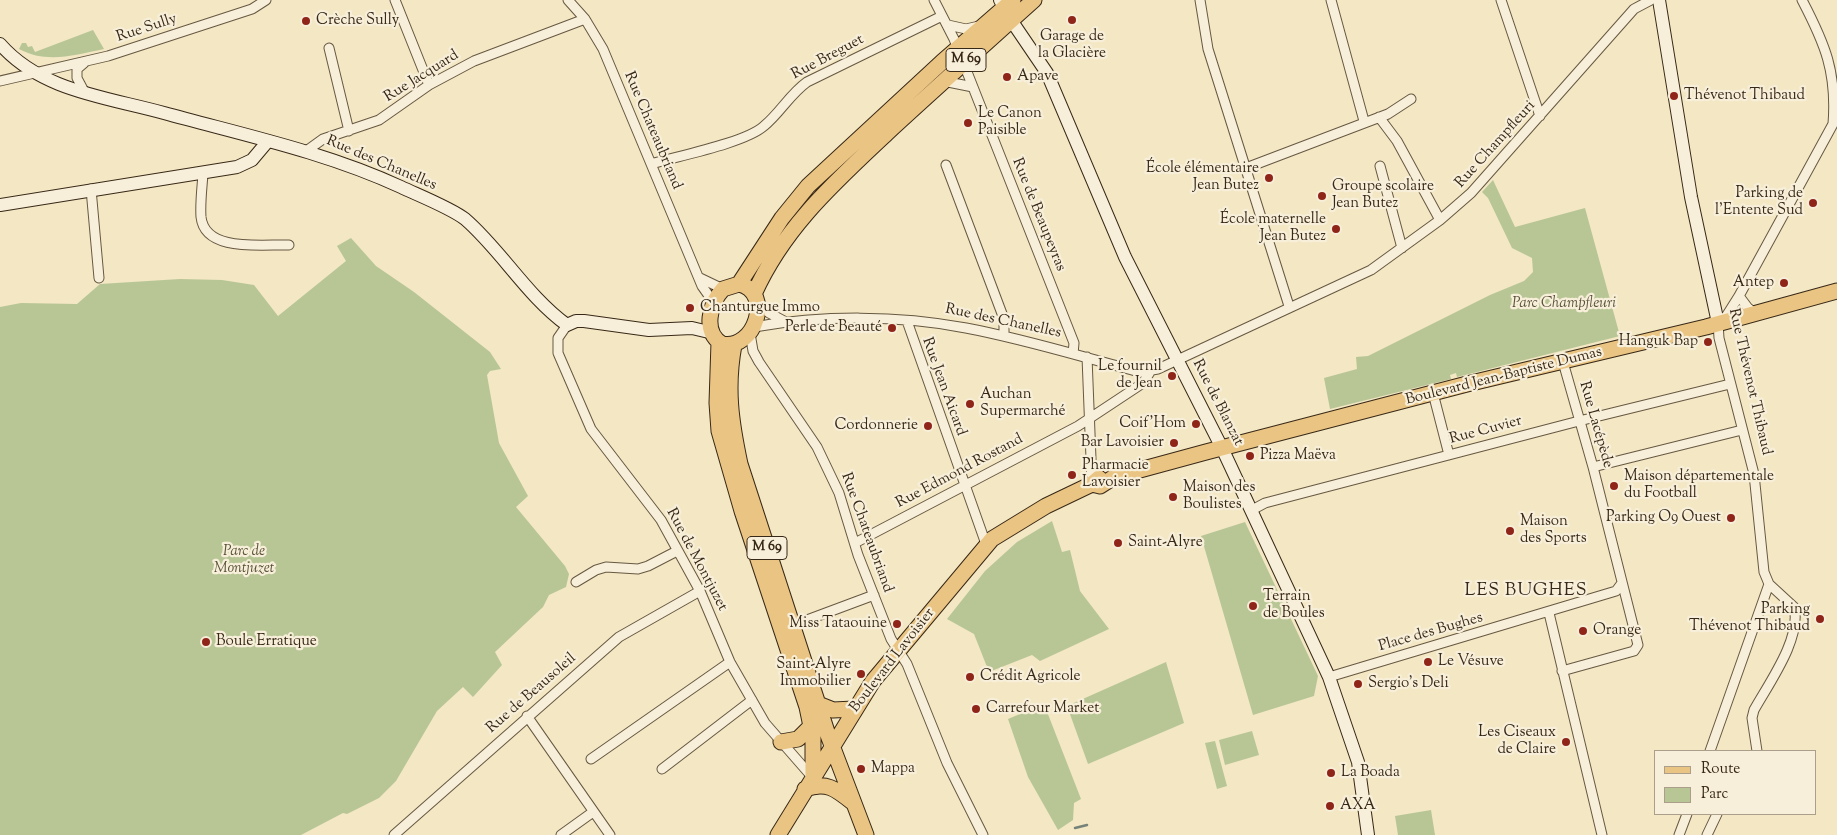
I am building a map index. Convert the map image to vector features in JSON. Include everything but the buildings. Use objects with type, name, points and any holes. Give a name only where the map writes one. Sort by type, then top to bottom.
[{"type":"main road","name":"M 69","points":[[756,299],[794,228],[818,197],[943,81],[960,55],[984,25],[1007,7],[1034,0]]},
{"type":"main road","name":"M 69","points":[[739,284],[782,218],[808,186],[960,55],[1007,7]]},
{"type":"main road","points":[[739,284],[748,288],[756,299],[745,337],[716,338],[712,308],[723,289],[739,284]]},
{"type":"main road","name":"Boulevard Jean-Baptiste Dumas","points":[[1222,448],[1414,400],[1433,393],[1837,293]]},
{"type":"main road","name":"M 69","points":[[745,337],[729,376],[733,432],[738,456],[832,746],[866,835]]},
{"type":"main road","name":"M 69","points":[[716,338],[719,431],[742,511],[812,725],[809,784]]},
{"type":"main road","name":"Boulevard Lavoisier","points":[[778,835],[873,681],[992,539],[1046,506],[1092,484],[1100,486],[1114,477],[1222,448]]},
{"type":"main road","points":[[818,704],[833,710],[854,709]]},
{"type":"main road","points":[[781,742],[798,739],[812,725]]},
{"type":"main road","points":[[809,784],[830,786],[852,802]]},
{"type":"street","name":"Rue Sully","points":[[0,81],[32,72],[85,62],[252,9],[266,0]]},
{"type":"street","points":[[395,0],[429,85]]},
{"type":"street","name":"Rue Chateaubriand","points":[[568,0],[585,19],[603,49],[712,308]]},
{"type":"street","name":"Rue de Beaupeyras","points":[[934,0],[948,25],[1074,343],[1073,354]]},
{"type":"street","points":[[1200,0],[1208,49],[1289,306]]},
{"type":"street","points":[[1330,0],[1364,121]]},
{"type":"street","points":[[1501,0],[1540,116]]},
{"type":"street","name":"Rue Champfleuri","points":[[1177,360],[1289,306],[1371,270],[1440,220],[1460,204],[1634,9],[1651,0]]},
{"type":"street","name":"Rue Thévenot Thibaud","points":[[1659,0],[1691,197],[1718,323],[1719,338],[1754,474],[1764,572],[1769,584]]},
{"type":"street","points":[[1718,323],[1727,315],[1739,296],[1835,124],[1837,92],[1832,64],[1825,44],[1802,0]]},
{"type":"street","name":"Rue de Blanzat","points":[[1007,7],[1047,73],[1118,242],[1222,448],[1329,677],[1358,762],[1368,835]]},
{"type":"street","name":"Rue Breguet","points":[[651,164],[751,136],[765,126],[794,91],[807,82],[942,16]]},
{"type":"street","name":"Rue Jacquard","points":[[305,152],[322,140],[379,120],[429,85],[474,61],[585,19]]},
{"type":"street","points":[[948,25],[966,29],[984,25]]},
{"type":"street","name":"Rue des Chanelles","points":[[0,44],[12,58],[44,79],[85,93],[268,141],[348,165],[400,187],[464,218],[519,280],[567,325]]},
{"type":"street","points":[[329,48],[348,131]]},
{"type":"street","points":[[85,62],[77,70],[77,78],[85,93]]},
{"type":"street","points":[[943,81],[972,87]]},
{"type":"street","points":[[1246,168],[1364,121],[1379,117],[1411,99]]},
{"type":"street","points":[[1379,117],[1397,141],[1440,220]]},
{"type":"street","points":[[0,205],[91,189],[203,174],[247,164],[260,153],[268,141]]},
{"type":"street","points":[[946,166],[1004,319],[1004,336]]},
{"type":"street","points":[[1380,166],[1402,248]]},
{"type":"street","points":[[203,174],[201,218],[205,230],[217,240],[233,244],[289,245]]},
{"type":"street","points":[[91,189],[99,278]]},
{"type":"street","points":[[700,278],[723,289]]},
{"type":"street","points":[[1739,296],[1748,308],[1755,312]]},
{"type":"street","points":[[756,299],[769,313],[787,322]]},
{"type":"street","points":[[692,328],[712,308]]},
{"type":"street","name":"Rue des Chanelles","points":[[745,337],[787,322],[843,319],[907,321],[964,328],[1004,336],[1140,372],[1150,372]]},
{"type":"street","points":[[567,325],[576,321],[649,330],[692,328],[716,338]]},
{"type":"street","name":"Rue Jean Aicard","points":[[907,321],[987,547]]},
{"type":"street","name":"Rue de Montjuzet","points":[[567,325],[558,338],[558,353],[586,419],[597,438],[662,520],[700,591],[730,662],[765,723],[781,742],[809,784]]},
{"type":"street","name":"Rue Chateaubriand","points":[[745,337],[767,377],[817,447],[839,492],[855,543],[890,639],[907,664],[926,707],[947,763],[983,835]]},
{"type":"street","name":"Rue Chateaubriand","points":[[745,337],[753,352]]},
{"type":"street","points":[[1087,357],[1092,484]]},
{"type":"street","points":[[1150,372],[1177,360]]},
{"type":"street","name":"Rue Lacépède","points":[[1562,671],[1637,648],[1593,467],[1563,362]]},
{"type":"street","name":"Rue Edmond Rostand","points":[[855,543],[1089,419],[1143,383],[1150,372]]},
{"type":"street","name":"Rue Cuvier","points":[[1252,510],[1259,504],[1730,384]]},
{"type":"street","points":[[1433,393],[1449,455]]},
{"type":"street","points":[[1593,467],[1742,430]]},
{"type":"street","points":[[576,582],[596,570],[623,567],[638,569],[648,566],[677,551]]},
{"type":"street","name":"Place des Bughes","points":[[1329,677],[1549,613],[1616,591],[1622,583]]},
{"type":"street","points":[[1710,750],[1769,584],[1794,607],[1796,612],[1794,636],[1754,710],[1752,718],[1757,750]]},
{"type":"street","name":"Rue de Beausoleil","points":[[394,835],[619,637],[700,591]]},
{"type":"street","points":[[807,620],[874,595]]},
{"type":"street","points":[[1549,613],[1602,835]]},
{"type":"street","points":[[591,759],[730,662]]},
{"type":"street","points":[[662,769],[752,700]]},
{"type":"street","points":[[528,716],[610,835]]},
{"type":"street","points":[[561,835],[593,812]]},
{"type":"street","points":[[1679,835],[1687,815]]},
{"type":"street","points":[[1707,835],[1717,815]]},
{"type":"green space","points":[[93,30],[104,49],[71,56],[50,57],[29,54],[19,49],[22,43],[26,43],[28,47],[32,46],[35,52]]},
{"type":"green space","name":"Parc Champfleuri","points":[[1493,180],[1515,227],[1585,208],[1620,336],[1457,377],[1456,373],[1450,375],[1451,379],[1330,409],[1324,378],[1357,369],[1356,357],[1368,356],[1490,295],[1524,281],[1533,272],[1532,258],[1512,248],[1488,198],[1482,192]]},
{"type":"green space","name":"Parc de Montjuzet","points":[[351,238],[376,266],[414,292],[490,352],[501,369],[490,371],[487,375],[499,443],[528,496],[516,507],[565,566],[569,574],[566,587],[549,595],[543,607],[495,652],[502,665],[473,697],[463,687],[437,711],[396,781],[379,798],[347,814],[343,813],[301,835],[0,835],[0,307],[21,303],[77,304],[100,284],[180,279],[222,280],[254,285],[278,316],[346,261],[337,246]]},
{"type":"green space","points":[[1052,521],[1062,552],[1070,550],[1080,591],[1109,629],[1040,661],[1032,655],[989,672],[974,634],[947,619],[985,571],[1017,542]]},
{"type":"green space","name":"Terrain de Boules","points":[[1245,522],[1318,676],[1314,696],[1253,715],[1201,536]]},
{"type":"green space","points":[[1166,662],[1184,723],[1088,764],[1067,706]]},
{"type":"green space","points":[[1044,704],[1081,799],[1074,803],[1073,820],[1058,830],[1028,777],[1008,719]]},
{"type":"green space","points":[[1252,731],[1259,755],[1225,765],[1219,740]]},
{"type":"green space","points":[[1215,741],[1227,786],[1217,789],[1205,743]]},
{"type":"green space","points":[[1431,810],[1435,835],[1398,835],[1395,816]]},
{"type":"waterway","points":[[1075,828],[1087,825]]},
{"type":"place","name":"Garage de la Glacière","points":[[1072,20]]},
{"type":"place","name":"Crèche Sully","points":[[306,21]]},
{"type":"place","name":"Apave","points":[[1007,77]]},
{"type":"place","name":"Thévenot Thibaud","points":[[1674,96]]},
{"type":"place","name":"Le Canon Paisible","points":[[968,123]]},
{"type":"place","name":"École élémentaire Jean Butez","points":[[1269,178]]},
{"type":"place","name":"Groupe scolaire Jean Butez","points":[[1322,196]]},
{"type":"place","name":"Parking de l'Entente Sud","points":[[1813,203]]},
{"type":"place","name":"École maternelle Jean Butez","points":[[1336,229]]},
{"type":"place","name":"Antep","points":[[1784,283]]},
{"type":"place","name":"Chanturgue Immo","points":[[690,308]]},
{"type":"place","name":"Perle de Beauté","points":[[892,328]]},
{"type":"place","name":"Hanguk Bap","points":[[1708,342]]},
{"type":"place","name":"Le fournil de Jean","points":[[1172,376]]},
{"type":"place","name":"Auchan Supermarché","points":[[970,404]]},
{"type":"place","name":"Coif'Hom","points":[[1196,424]]},
{"type":"place","name":"Cordonnerie","points":[[928,426]]},
{"type":"place","name":"Bar Lavoisier","points":[[1174,443]]},
{"type":"place","name":"Pizza Maëva","points":[[1250,456]]},
{"type":"place","name":"Pharmacie Lavoisier","points":[[1072,475]]},
{"type":"place","name":"Maison départementale du Football","points":[[1614,486]]},
{"type":"place","name":"Maison des Boulistes","points":[[1173,497]]},
{"type":"place","name":"Parking O9 Ouest","points":[[1731,518]]},
{"type":"place","name":"Maison des Sports","points":[[1510,531]]},
{"type":"place","name":"Saint-Alyre","points":[[1118,543]]},
{"type":"place","name":"Terrain de Boules","points":[[1253,606]]},
{"type":"place","name":"Parking Thévenot Thibaud","points":[[1820,619]]},
{"type":"place","name":"Miss Tataouine","points":[[897,624]]},
{"type":"place","name":"Orange","points":[[1583,631]]},
{"type":"place","name":"Boule Erratique","points":[[206,642]]},
{"type":"place","name":"Le Vésuve","points":[[1428,662]]},
{"type":"place","name":"Saint-Alyre Immobilier","points":[[861,674]]},
{"type":"place","name":"Crédit Agricole","points":[[970,677]]},
{"type":"place","name":"Sergio's Deli","points":[[1358,684]]},
{"type":"place","name":"Carrefour Market","points":[[976,709]]},
{"type":"place","name":"Les Ciseaux de Claire","points":[[1566,742]]},
{"type":"place","name":"Mappa","points":[[861,769]]},
{"type":"place","name":"La Boada","points":[[1331,773]]},
{"type":"place","name":"AXA","points":[[1330,806]]},
{"type":"district","name":"LES BUGHES","points":[[1526,592]]}]
